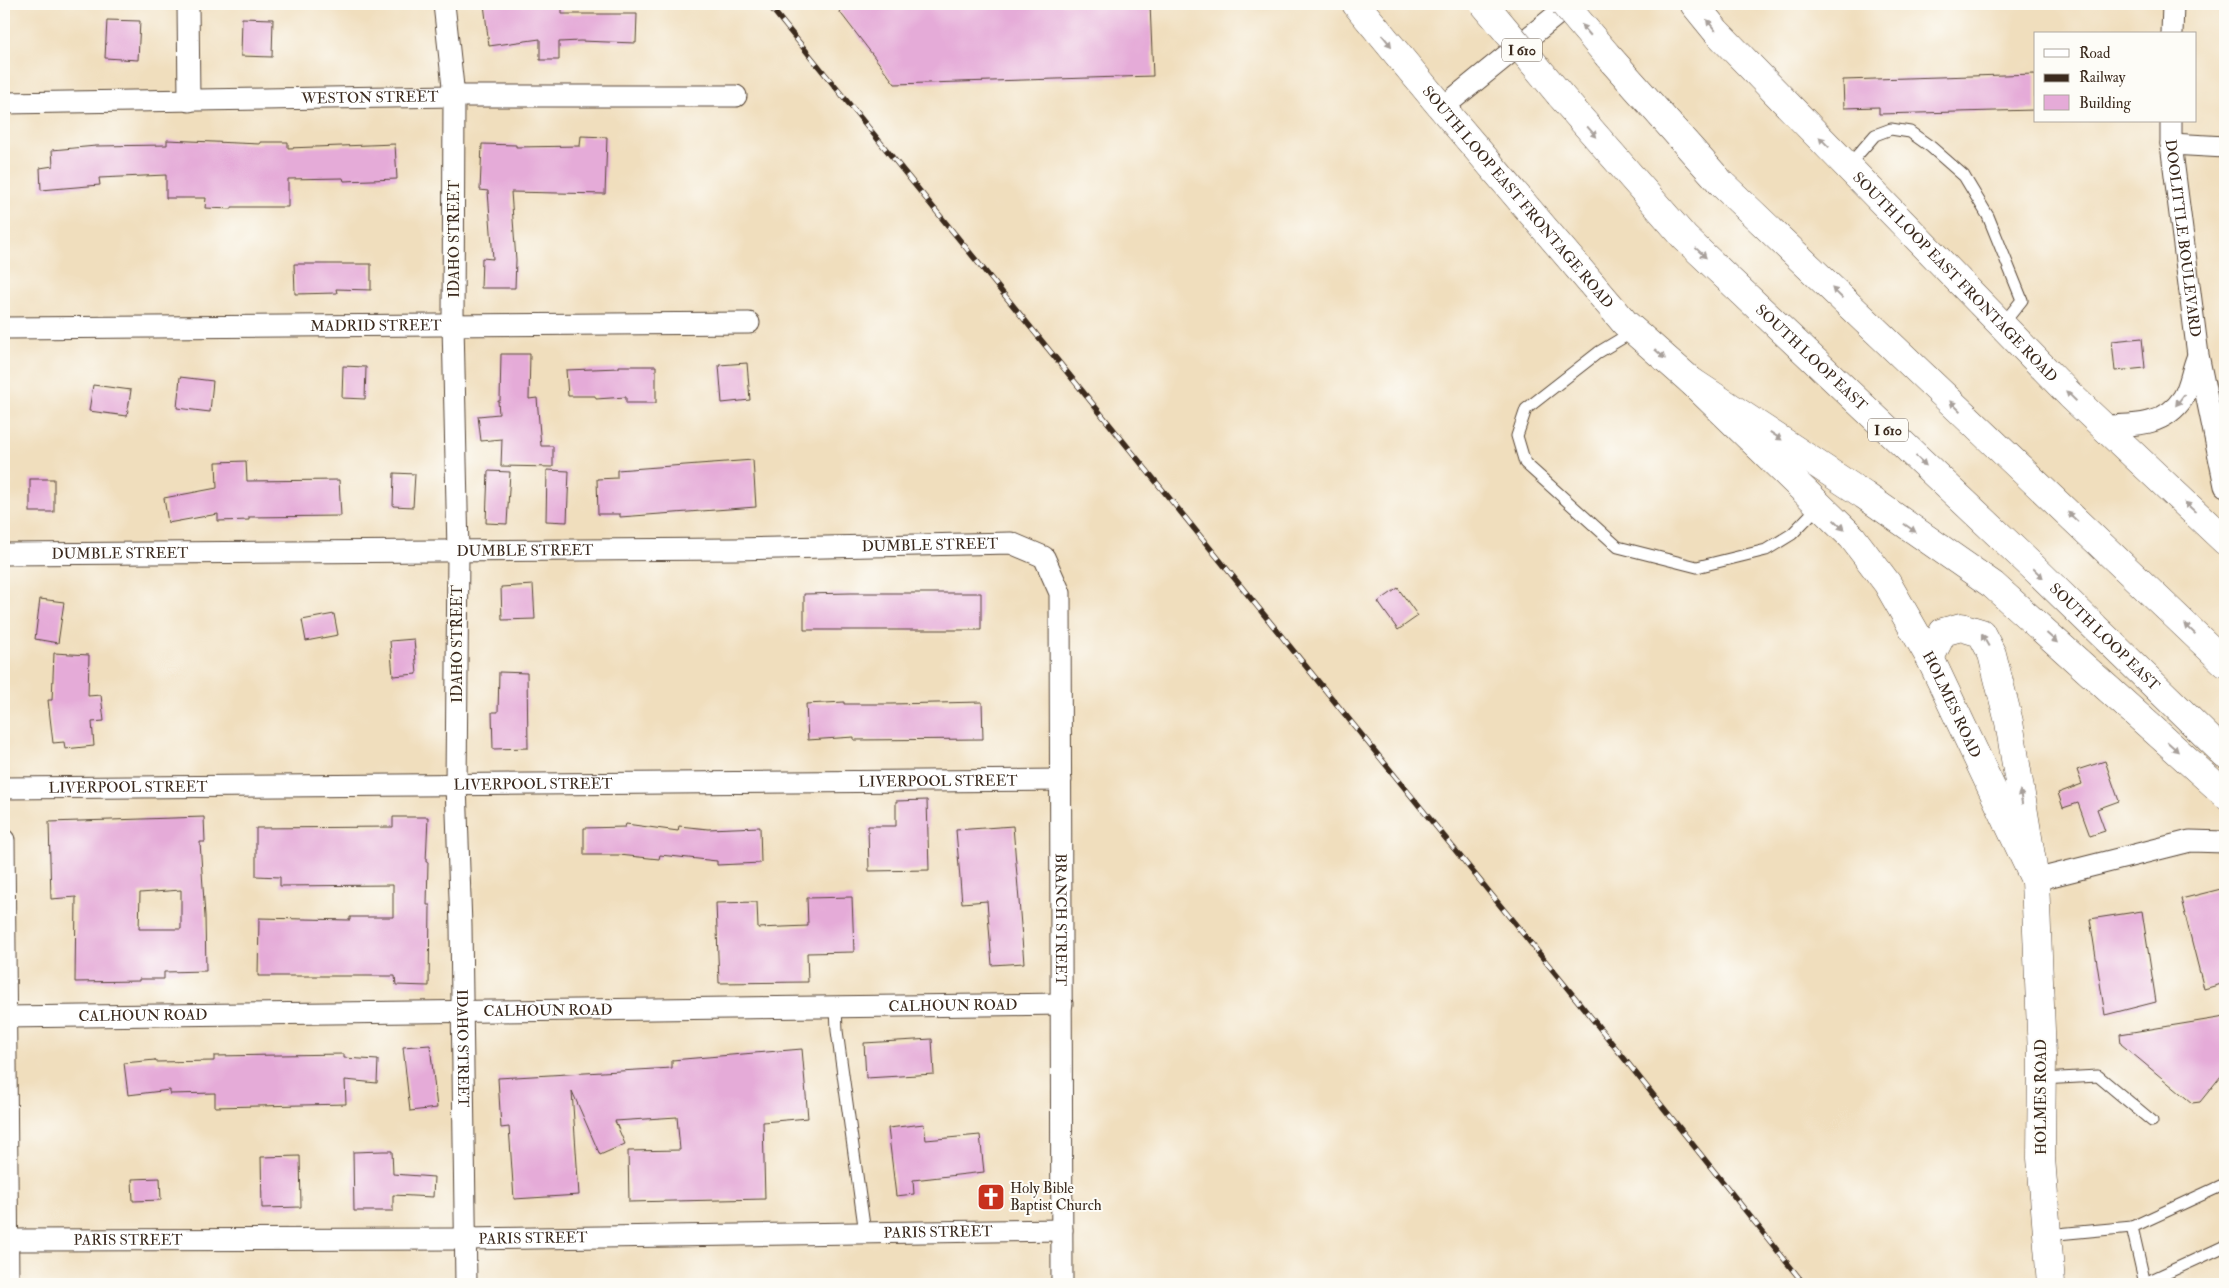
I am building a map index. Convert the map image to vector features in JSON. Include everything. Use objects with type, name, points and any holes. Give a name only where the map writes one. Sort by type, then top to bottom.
[{"type":"main road","name":"SOUTH LOOP EAST FRONTAGE ROAD","points":[[1356,4],[1625,323],[1691,381]]},
{"type":"main road","name":"SOUTH LOOP EAST","points":[[1484,4],[1560,95],[1685,238],[2033,567],[2225,754]]},
{"type":"main road","points":[[1564,4],[1722,184],[2225,663]]},
{"type":"main road","name":"SOUTH LOOP EAST FRONTAGE ROAD","points":[[1694,4],[1716,31],[2002,325],[2103,426],[2225,541]]},
{"type":"main road","points":[[1691,381],[1852,537],[1887,582],[1930,658]]},
{"type":"main road","points":[[1691,381],[1856,490],[1993,585],[2225,794]]},
{"type":"main road","name":"HOLMES ROAD","points":[[2035,880],[1930,658],[1943,632],[1961,627],[1982,633],[1992,654],[2009,722],[2035,880],[2041,1078],[2041,1158],[2051,1284]]},
{"type":"street","points":[[188,4],[189,101]]},
{"type":"street","name":"IDAHO STREET","points":[[444,4],[454,96],[453,324],[458,552],[456,785],[466,1284]]},
{"type":"street","points":[[1442,108],[1570,4]]},
{"type":"street","points":[[2172,32],[2173,4]]},
{"type":"street","name":"WESTON STREET","points":[[4,103],[454,96],[736,96]]},
{"type":"street","name":"DOOLITTLE BOULEVARD","points":[[2171,122],[2171,144],[2198,355],[2221,456],[2225,486]]},
{"type":"street","points":[[2171,144],[2225,147]]},
{"type":"street","name":"MADRID STREET","points":[[4,328],[749,323]]},
{"type":"street","name":"DOOLITTLE BOULEVARD","points":[[2103,426],[2141,425],[2162,419],[2183,398],[2198,355]]},
{"type":"street","name":"DUMBLE STREET","points":[[4,554],[735,549],[1011,543],[1044,557]]},
{"type":"street","name":"BRANCH STREET","points":[[1044,557],[1060,594],[1062,1284]]},
{"type":"street","name":"LIVERPOOL STREET","points":[[4,788],[1061,780]]},
{"type":"street","points":[[4,840],[6,1240],[8,1284]]},
{"type":"street","points":[[2035,880],[2190,842],[2225,842]]},
{"type":"street","name":"CALHOUN ROAD","points":[[5,1017],[1062,1004]]},
{"type":"street","name":"PARIS STREET","points":[[6,1240],[465,1239],[1062,1230]]},
{"type":"lane","points":[[1848,167],[1876,135],[1891,129],[1910,132],[1931,147],[1964,176],[1988,216],[2022,300],[2002,325]]},
{"type":"lane","points":[[1634,331],[1599,352],[1526,409],[1517,436],[1525,463],[1618,547],[1697,567],[1766,550],[1792,534],[1820,505]]},
{"type":"lane","points":[[836,1006],[837,1031],[864,1233]]},
{"type":"lane","points":[[2041,1078],[2098,1076],[2152,1121]]},
{"type":"lane","points":[[2046,1235],[2132,1227],[2225,1184]]},
{"type":"lane","points":[[2132,1227],[2145,1284],[2225,1246]]},
{"type":"building","points":[[484,4],[562,4],[562,14],[637,14],[636,43],[559,42],[559,60],[540,60],[540,39],[489,46]]},
{"type":"building","points":[[848,4],[1150,4],[1153,76],[895,84],[839,11]]},
{"type":"building","points":[[242,18],[273,19],[272,57],[241,56]]},
{"type":"building","points":[[107,20],[140,21],[138,60],[105,58]]},
{"type":"building","points":[[2034,74],[2034,110],[1879,114],[1879,107],[1844,108],[1843,80]]},
{"type":"building","points":[[581,136],[607,137],[605,194],[511,192],[516,260],[515,288],[481,288],[482,258],[493,259],[488,191],[480,190],[482,144],[516,145],[516,147],[580,146]]},
{"type":"building","points":[[167,140],[260,144],[260,142],[288,142],[288,148],[395,144],[397,179],[344,181],[343,178],[288,179],[288,207],[232,207],[232,209],[205,208],[206,198],[166,198],[166,175],[99,178],[100,185],[41,190],[40,168],[53,166],[52,150],[96,146],[167,145]]},
{"type":"building","points":[[294,264],[371,264],[371,290],[336,289],[337,293],[295,294]]},
{"type":"building","points":[[2142,338],[2145,368],[2115,371],[2112,341]]},
{"type":"building","points":[[501,354],[530,354],[529,399],[537,398],[541,446],[553,446],[553,467],[501,466],[502,439],[481,441],[478,416],[499,414]]},
{"type":"building","points":[[747,363],[750,400],[722,403],[719,365]]},
{"type":"building","points":[[343,366],[366,367],[365,399],[342,398]]},
{"type":"building","points":[[619,366],[656,366],[656,403],[626,403],[626,397],[596,399],[595,396],[568,396],[566,370],[619,368]]},
{"type":"building","points":[[180,377],[213,381],[210,412],[177,408]]},
{"type":"building","points":[[93,385],[131,390],[127,416],[89,411]]},
{"type":"building","points":[[753,460],[756,507],[620,517],[620,514],[598,514],[597,479],[617,478],[617,470]]},
{"type":"building","points":[[246,461],[247,481],[339,480],[341,516],[249,517],[249,520],[218,521],[218,514],[168,523],[164,498],[217,488],[216,462]]},
{"type":"building","points":[[547,470],[569,471],[567,522],[546,521]]},
{"type":"building","points":[[488,471],[510,472],[507,524],[486,523]]},
{"type":"building","points":[[394,473],[415,474],[413,507],[393,506]]},
{"type":"building","points":[[30,479],[54,479],[54,512],[30,512]]},
{"type":"building","points":[[533,585],[535,619],[502,620],[501,587]]},
{"type":"building","points":[[1398,588],[1418,616],[1398,630],[1378,602]]},
{"type":"building","points":[[981,593],[981,630],[804,630],[804,594]]},
{"type":"building","points":[[40,599],[64,602],[58,643],[35,639]]},
{"type":"building","points":[[334,614],[338,635],[306,641],[302,620]]},
{"type":"building","points":[[414,639],[417,674],[393,676],[390,641]]},
{"type":"building","points":[[54,653],[89,655],[88,696],[101,695],[104,721],[92,722],[94,746],[65,749],[64,742],[53,743],[48,700],[52,700]]},
{"type":"building","points":[[499,672],[527,673],[528,748],[493,749],[492,712],[498,712]]},
{"type":"building","points":[[844,702],[844,704],[891,704],[982,702],[983,739],[854,740],[854,737],[808,740],[806,704]]},
{"type":"building","points":[[2105,761],[2119,801],[2097,809],[2105,831],[2090,836],[2078,803],[2063,808],[2058,793],[2082,784],[2077,770]]},
{"type":"building","points":[[927,800],[929,870],[869,871],[868,826],[896,826],[896,801]]},
{"type":"building","points":[[204,817],[205,842],[200,842],[205,916],[206,971],[164,972],[164,979],[75,982],[76,897],[51,899],[49,822]],"holes":[[[181,890],[181,929],[139,929],[140,893]]]},
{"type":"building","points":[[393,817],[428,817],[426,862],[428,862],[427,905],[430,905],[429,986],[396,985],[395,976],[258,976],[259,918],[350,920],[350,917],[393,917],[393,885],[280,886],[280,877],[256,876],[256,828],[393,827]]},
{"type":"building","points":[[626,824],[678,831],[679,826],[708,829],[760,827],[761,863],[717,865],[717,861],[660,855],[659,859],[619,855],[584,855],[584,828],[625,827]]},
{"type":"building","points":[[1013,826],[1024,963],[992,965],[987,901],[962,903],[956,830]]},
{"type":"building","points":[[2225,888],[2225,983],[2204,989],[2181,899]]},
{"type":"building","points":[[852,897],[854,952],[807,953],[808,982],[719,983],[716,903],[757,902],[758,928],[808,926],[807,898]]},
{"type":"building","points":[[2142,911],[2156,1002],[2105,1015],[2090,919]]},
{"type":"building","points":[[2225,1017],[2225,1071],[2200,1102],[2192,1103],[2121,1044],[2120,1034]]},
{"type":"building","points":[[932,1039],[934,1074],[866,1078],[864,1043]]},
{"type":"building","points":[[430,1045],[437,1108],[410,1111],[403,1047]]},
{"type":"building","points":[[802,1049],[808,1118],[763,1122],[765,1199],[629,1202],[628,1151],[680,1150],[677,1117],[615,1121],[625,1144],[600,1155],[572,1091],[579,1195],[514,1199],[509,1127],[501,1128],[498,1078],[672,1068],[672,1060]]},
{"type":"building","points":[[344,1054],[344,1058],[378,1060],[377,1083],[345,1080],[346,1104],[215,1107],[215,1093],[170,1094],[170,1090],[128,1095],[124,1063],[155,1060],[156,1062],[214,1061],[214,1056]]},
{"type":"building","points":[[924,1124],[926,1140],[980,1135],[984,1172],[913,1180],[914,1194],[896,1196],[888,1128]]},
{"type":"building","points":[[392,1151],[393,1174],[434,1177],[433,1197],[393,1195],[393,1211],[354,1211],[353,1152]]},
{"type":"building","points":[[300,1156],[301,1207],[262,1208],[261,1157]]},
{"type":"building","points":[[160,1178],[161,1200],[133,1201],[132,1179]]},
{"type":"railway","points":[[768,4],[1607,1037],[1804,1284]]},
{"type":"place","name":"Holy Bible Baptist Church","points":[[991,1197]]}]
